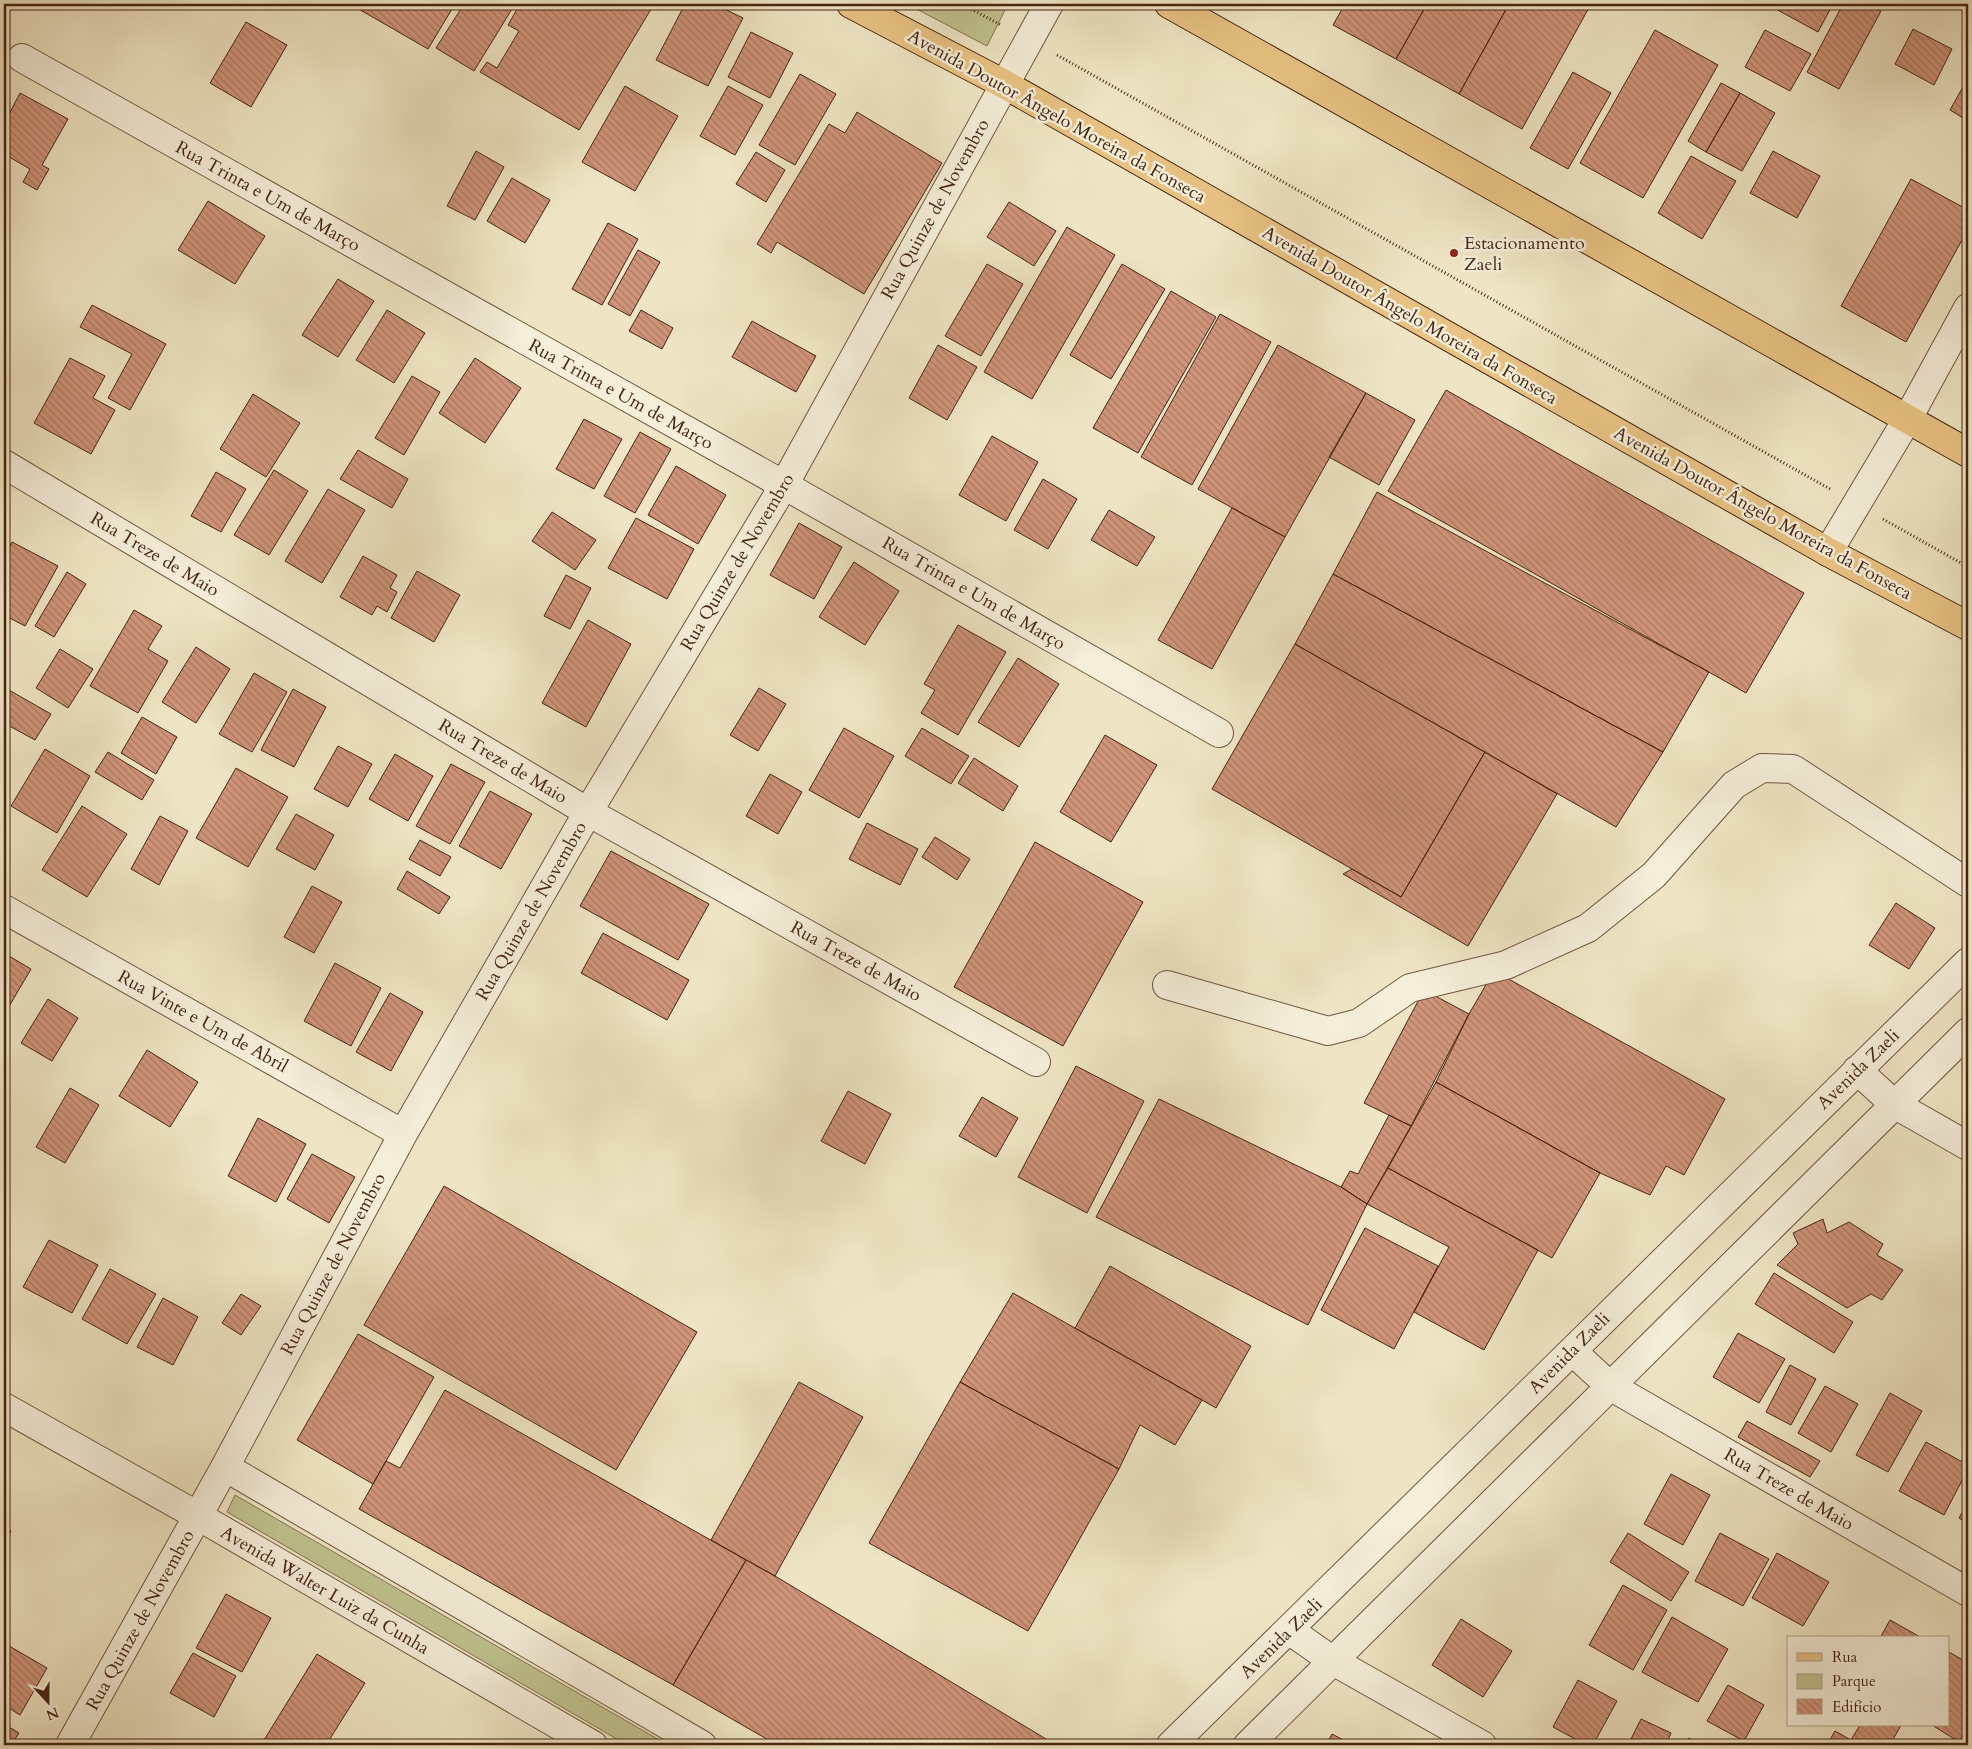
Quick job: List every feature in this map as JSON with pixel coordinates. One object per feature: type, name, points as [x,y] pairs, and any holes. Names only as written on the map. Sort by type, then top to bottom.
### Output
[{"type":"main road","name":"Avenida Doutor Ângelo Moreira da Fonseca","points":[[851,4],[1004,84],[1828,552],[1968,626]]},
{"type":"main road","points":[[1169,4],[1968,453]]},
{"type":"street","name":"Rua Quinze de Novembro","points":[[70,1745],[225,1467],[403,1134],[588,812],[784,485],[1004,84],[1050,4]]},
{"type":"street","name":"Rua Trinta e Um de Março","points":[[22,58],[784,485],[1219,733]]},
{"type":"street","points":[[1828,552],[1908,418],[1968,308]]},
{"type":"street","name":"Rua Treze de Maio","points":[[4,464],[588,812],[1036,1062]]},
{"type":"street","points":[[1167,985],[1328,1031],[1359,1023],[1410,988],[1506,965],[1588,928],[1654,875],[1734,785],[1762,768],[1794,769],[1968,883]]},
{"type":"street","name":"Rua Vinte e Um de Abril","points":[[4,909],[403,1134]]},
{"type":"street","name":"Avenida Zaeli","points":[[1171,1745],[1968,962]]},
{"type":"street","points":[[1248,1745],[1968,1032]]},
{"type":"street","points":[[1857,1070],[1894,1104],[1968,1146]]},
{"type":"street","name":"Rua Treze de Maio","points":[[1572,1351],[1610,1386],[1968,1592]]},
{"type":"street","name":"Avenida Walter Luiz da Cunha","points":[[4,1407],[198,1516],[593,1745]]},
{"type":"street","points":[[225,1467],[702,1745]]},
{"type":"street","points":[[1289,1630],[1333,1662],[1482,1745]]},
{"type":"path","points":[[962,4],[1968,567]]},
{"type":"green space","points":[[907,4],[1008,4],[987,46]]},
{"type":"green space","points":[[235,1495],[668,1745],[627,1745],[227,1512]]},
{"type":"building","points":[[93,4],[104,4],[101,9]]},
{"type":"building","points":[[350,4],[455,4],[428,49]]},
{"type":"building","points":[[464,4],[515,4],[474,71],[436,48]]},
{"type":"building","points":[[520,4],[654,4],[579,130],[480,72],[487,62],[497,68],[519,31],[508,25]]},
{"type":"building","points":[[685,4],[714,4],[743,18],[708,86],[656,60]]},
{"type":"building","points":[[1345,4],[1427,4],[1396,59],[1333,25]]},
{"type":"building","points":[[1427,4],[1509,4],[1459,94],[1396,59]]},
{"type":"building","points":[[1509,4],[1591,4],[1522,129],[1459,94]]},
{"type":"building","points":[[1776,4],[1833,4],[1818,32],[1774,8]]},
{"type":"building","points":[[1843,4],[1867,4],[1881,11],[1839,89],[1807,72]]},
{"type":"building","points":[[246,22],[287,45],[251,107],[210,83]]},
{"type":"building","points":[[1913,29],[1952,49],[1934,85],[1895,64]]},
{"type":"building","points":[[1655,30],[1718,65],[1643,198],[1580,163]]},
{"type":"building","points":[[1765,30],[1811,54],[1790,91],[1745,67]]},
{"type":"building","points":[[751,32],[793,53],[770,98],[728,77]]},
{"type":"building","points":[[1573,72],[1611,93],[1568,169],[1530,148]]},
{"type":"building","points":[[800,74],[836,94],[795,165],[759,145]]},
{"type":"building","points":[[1968,78],[1968,121],[1950,110]]},
{"type":"building","points":[[1721,83],[1740,93],[1706,152],[1688,141]]},
{"type":"building","points":[[625,86],[678,116],[635,191],[582,162]]},
{"type":"building","points":[[728,86],[763,105],[735,155],[700,136]]},
{"type":"building","points":[[20,93],[68,119],[42,165],[49,169],[37,190],[23,182],[30,169],[4,154],[4,124]]},
{"type":"building","points":[[1740,93],[1775,113],[1742,171],[1706,152]]},
{"type":"building","points":[[857,112],[942,163],[864,294],[777,242],[771,253],[757,244],[829,124],[845,133]]},
{"type":"building","points":[[476,151],[504,167],[475,220],[447,206]]},
{"type":"building","points":[[1773,151],[1820,176],[1797,218],[1750,193]]},
{"type":"building","points":[[756,152],[785,170],[766,202],[736,184]]},
{"type":"building","points":[[1691,156],[1736,181],[1702,239],[1658,213]]},
{"type":"building","points":[[512,178],[550,200],[525,243],[487,221]]},
{"type":"building","points":[[1911,179],[1968,210],[1968,229],[1906,342],[1841,306]]},
{"type":"building","points":[[208,201],[265,236],[235,284],[178,250]]},
{"type":"building","points":[[1009,202],[1056,231],[1034,266],[987,237]]},
{"type":"building","points":[[608,223],[638,239],[602,305],[572,289]]},
{"type":"building","points":[[1067,227],[1115,255],[1032,399],[984,372]]},
{"type":"building","points":[[638,250],[660,262],[630,316],[608,304]]},
{"type":"building","points":[[987,264],[1023,284],[981,356],[945,336]]},
{"type":"building","points":[[1122,264],[1165,289],[1111,379],[1070,355]]},
{"type":"building","points":[[338,279],[374,301],[338,357],[302,335]]},
{"type":"building","points":[[1171,291],[1216,317],[1138,453],[1093,428]]},
{"type":"building","points":[[92,305],[166,344],[130,410],[108,398],[132,354],[80,327]]},
{"type":"building","points":[[387,310],[425,333],[394,383],[356,360]]},
{"type":"building","points":[[641,310],[673,328],[662,349],[629,331]]},
{"type":"building","points":[[1220,314],[1271,342],[1192,485],[1141,457]]},
{"type":"building","points":[[752,321],[816,356],[796,392],[732,357]]},
{"type":"building","points":[[938,345],[977,367],[947,420],[909,398]]},
{"type":"building","points":[[1278,345],[1366,393],[1285,537],[1198,489]]},
{"type":"building","points":[[70,358],[105,376],[93,398],[115,410],[91,454],[34,423]]},
{"type":"building","points":[[475,358],[521,388],[485,443],[439,413]]},
{"type":"building","points":[[412,376],[440,392],[404,455],[375,438]]},
{"type":"building","points":[[1446,390],[1804,593],[1746,693],[1388,491]]},
{"type":"building","points":[[1366,393],[1415,420],[1379,485],[1329,457]]},
{"type":"building","points":[[253,394],[300,423],[266,477],[220,449]]},
{"type":"building","points":[[584,419],[622,439],[594,489],[556,469]]},
{"type":"building","points":[[640,432],[671,449],[635,513],[604,496]]},
{"type":"building","points":[[992,436],[1038,462],[1006,521],[959,495]]},
{"type":"building","points":[[358,450],[408,479],[392,508],[340,479]]},
{"type":"building","points":[[676,466],[726,495],[698,544],[648,515]]},
{"type":"building","points":[[274,470],[308,491],[269,555],[234,535]]},
{"type":"building","points":[[216,472],[246,489],[221,532],[191,516]]},
{"type":"building","points":[[1043,479],[1077,499],[1048,549],[1014,530]]},
{"type":"building","points":[[328,489],[365,510],[322,583],[285,561]]},
{"type":"building","points":[[1377,492],[1709,672],[1663,752],[1333,574]]},
{"type":"building","points":[[1232,508],[1285,537],[1212,669],[1158,640]]},
{"type":"building","points":[[1109,510],[1155,537],[1137,566],[1091,540]]},
{"type":"building","points":[[552,512],[596,540],[575,570],[532,541]]},
{"type":"building","points":[[636,518],[694,549],[667,599],[608,568]]},
{"type":"building","points":[[799,523],[842,547],[814,599],[770,575]]},
{"type":"building","points":[[12,542],[58,566],[25,626],[4,615],[4,558]]},
{"type":"building","points":[[363,556],[397,575],[390,588],[397,592],[387,612],[377,606],[372,615],[340,597]]},
{"type":"building","points":[[854,562],[899,591],[865,645],[819,617]]},
{"type":"building","points":[[417,571],[460,595],[434,642],[391,618]]},
{"type":"building","points":[[67,572],[86,584],[54,637],[35,626]]},
{"type":"building","points":[[1333,574],[1663,752],[1616,827],[1295,644]]},
{"type":"building","points":[[566,575],[591,588],[570,629],[544,616]]},
{"type":"building","points":[[134,610],[162,626],[148,649],[168,661],[138,713],[90,686]]},
{"type":"building","points":[[588,620],[631,644],[586,727],[542,703]]},
{"type":"building","points":[[958,625],[1006,652],[958,735],[921,713],[935,690],[924,684]]},
{"type":"building","points":[[1295,644],[1485,752],[1401,897],[1212,789]]},
{"type":"building","points":[[196,647],[230,669],[196,723],[162,702]]},
{"type":"building","points":[[60,649],[93,669],[68,708],[36,688]]},
{"type":"building","points":[[1018,658],[1059,684],[1019,747],[978,722]]},
{"type":"building","points":[[254,673],[287,692],[252,752],[219,734]]},
{"type":"building","points":[[759,688],[786,704],[758,751],[730,735]]},
{"type":"building","points":[[7,689],[51,714],[35,740],[4,723],[4,695]]},
{"type":"building","points":[[293,689],[326,707],[294,767],[261,750]]},
{"type":"building","points":[[142,717],[177,737],[156,774],[121,753]]},
{"type":"building","points":[[844,728],[894,756],[859,818],[809,790]]},
{"type":"building","points":[[922,728],[969,756],[951,784],[905,756]]},
{"type":"building","points":[[1105,735],[1157,765],[1111,842],[1060,812]]},
{"type":"building","points":[[338,746],[372,764],[348,807],[314,789]]},
{"type":"building","points":[[45,749],[90,776],[57,833],[11,806]]},
{"type":"building","points":[[108,752],[154,780],[142,800],[95,772]]},
{"type":"building","points":[[1485,752],[1557,794],[1468,946],[1343,874],[1352,869],[1401,897]]},
{"type":"building","points":[[395,754],[433,776],[408,821],[369,799]]},
{"type":"building","points":[[974,758],[1018,786],[1003,811],[958,783]]},
{"type":"building","points":[[451,764],[485,782],[450,844],[416,826]]},
{"type":"building","points":[[236,768],[288,797],[248,867],[196,838]]},
{"type":"building","points":[[770,774],[802,792],[778,834],[746,816]]},
{"type":"building","points":[[490,791],[532,814],[501,869],[459,846]]},
{"type":"building","points":[[82,806],[127,834],[87,897],[42,870]]},
{"type":"building","points":[[296,814],[334,835],[315,870],[276,849]]},
{"type":"building","points":[[160,816],[188,831],[159,885],[131,869]]},
{"type":"building","points":[[867,823],[918,849],[900,885],[849,859]]},
{"type":"building","points":[[935,837],[970,859],[957,880],[922,857]]},
{"type":"building","points":[[420,840],[451,857],[440,876],[409,859]]},
{"type":"building","points":[[1035,842],[1143,902],[1063,1046],[954,987]]},
{"type":"building","points":[[611,851],[709,904],[678,960],[580,906]]},
{"type":"building","points":[[407,871],[450,897],[439,914],[397,889]]},
{"type":"building","points":[[312,886],[342,902],[314,953],[284,937]]},
{"type":"building","points":[[1896,903],[1935,928],[1909,969],[1869,945]]},
{"type":"building","points":[[603,933],[689,980],[667,1020],[581,973]]},
{"type":"building","points":[[4,953],[31,969],[4,1015]]},
{"type":"building","points":[[335,963],[381,988],[351,1046],[304,1021]]},
{"type":"building","points":[[1494,971],[1725,1099],[1684,1175],[1666,1166],[1650,1195],[1600,1173],[1436,1082],[1469,1014]]},
{"type":"building","points":[[1424,990],[1469,1014],[1411,1126],[1364,1103]]},
{"type":"building","points":[[390,993],[423,1012],[391,1071],[356,1052]]},
{"type":"building","points":[[48,999],[78,1018],[52,1061],[21,1043]]},
{"type":"building","points":[[147,1050],[198,1082],[170,1127],[119,1096]]},
{"type":"building","points":[[1076,1066],[1144,1101],[1087,1213],[1018,1177]]},
{"type":"building","points":[[1436,1082],[1600,1173],[1552,1258],[1388,1168]]},
{"type":"building","points":[[70,1088],[99,1105],[65,1163],[36,1147]]},
{"type":"building","points":[[848,1091],[891,1114],[865,1164],[821,1141]]},
{"type":"building","points":[[982,1097],[1018,1118],[996,1157],[959,1136]]},
{"type":"building","points":[[1159,1099],[1341,1187],[1367,1204],[1308,1325],[1096,1217]]},
{"type":"building","points":[[1389,1115],[1411,1126],[1367,1204],[1341,1187],[1350,1171],[1358,1174]]},
{"type":"building","points":[[258,1118],[306,1144],[276,1202],[228,1176]]},
{"type":"building","points":[[312,1154],[355,1177],[329,1223],[287,1199]]},
{"type":"building","points":[[1388,1168],[1538,1250],[1484,1350],[1414,1312],[1449,1247],[1367,1204]]},
{"type":"building","points":[[444,1186],[697,1332],[616,1470],[364,1325]]},
{"type":"building","points":[[1823,1219],[1827,1233],[1849,1222],[1883,1244],[1877,1255],[1903,1270],[1882,1300],[1871,1294],[1847,1308],[1777,1265],[1798,1244],[1793,1233]]},
{"type":"building","points":[[1365,1228],[1438,1266],[1394,1349],[1321,1310]]},
{"type":"building","points":[[49,1240],[98,1265],[72,1313],[23,1287]]},
{"type":"building","points":[[1110,1266],[1251,1346],[1216,1408],[1075,1328]]},
{"type":"building","points":[[110,1269],[156,1294],[127,1344],[82,1319]]},
{"type":"building","points":[[1774,1273],[1853,1322],[1834,1353],[1755,1304]]},
{"type":"building","points":[[1013,1293],[1202,1400],[1175,1445],[1140,1425],[1119,1469],[960,1382]]},
{"type":"building","points":[[241,1294],[261,1306],[241,1335],[222,1323]]},
{"type":"building","points":[[163,1298],[198,1317],[173,1365],[137,1347]]},
{"type":"building","points":[[1738,1333],[1785,1359],[1759,1403],[1713,1377]]},
{"type":"building","points":[[358,1334],[434,1377],[373,1484],[297,1440]]},
{"type":"building","points":[[1790,1365],[1816,1379],[1791,1425],[1766,1412]]},
{"type":"building","points":[[799,1382],[863,1417],[775,1576],[711,1540]]},
{"type":"building","points":[[960,1382],[1119,1469],[1028,1631],[869,1543]]},
{"type":"building","points":[[1825,1386],[1858,1404],[1831,1452],[1798,1433]]},
{"type":"building","points":[[445,1390],[746,1560],[673,1685],[359,1509],[386,1461],[400,1468]]},
{"type":"building","points":[[1890,1393],[1922,1411],[1888,1472],[1856,1455]]},
{"type":"building","points":[[1747,1421],[1820,1461],[1810,1477],[1738,1437]]},
{"type":"building","points":[[1926,1442],[1968,1465],[1968,1469],[1944,1515],[1899,1491]]},
{"type":"building","points":[[1671,1474],[1710,1495],[1683,1545],[1644,1524]]},
{"type":"building","points":[[1968,1502],[1968,1524],[1959,1518]]},
{"type":"building","points":[[4,1527],[11,1531],[4,1544]]},
{"type":"building","points":[[1628,1533],[1689,1572],[1671,1601],[1610,1562]]},
{"type":"building","points":[[1720,1533],[1769,1559],[1743,1606],[1695,1581]]},
{"type":"building","points":[[1777,1553],[1829,1582],[1803,1626],[1752,1598]]},
{"type":"building","points":[[746,1560],[1056,1745],[777,1745],[673,1685]]},
{"type":"building","points":[[1623,1585],[1667,1610],[1633,1670],[1589,1645]]},
{"type":"building","points":[[226,1594],[271,1618],[242,1672],[196,1648]]},
{"type":"building","points":[[1672,1617],[1728,1649],[1698,1702],[1642,1672]]},
{"type":"building","points":[[1461,1619],[1512,1651],[1483,1697],[1432,1665]]},
{"type":"building","points":[[1890,1620],[1918,1636],[1881,1636]]},
{"type":"building","points":[[4,1643],[47,1668],[20,1715],[4,1705]]},
{"type":"building","points":[[193,1653],[236,1676],[214,1717],[170,1693]]},
{"type":"building","points":[[1950,1653],[1968,1663],[1968,1728],[1959,1742],[1934,1726],[1950,1726]]},
{"type":"building","points":[[317,1654],[365,1683],[326,1745],[261,1745]]},
{"type":"building","points":[[1578,1680],[1617,1701],[1593,1745],[1586,1745],[1553,1727]]},
{"type":"building","points":[[1728,1685],[1764,1705],[1744,1741],[1707,1721]]},
{"type":"building","points":[[1641,1719],[1671,1733],[1666,1745],[1628,1745]]},
{"type":"building","points":[[4,1724],[19,1733],[11,1745],[4,1745]]},
{"type":"building","points":[[1859,1726],[1900,1726],[1890,1745],[1827,1745],[1835,1731],[1851,1740]]},
{"type":"building","points":[[1332,1734],[1353,1745],[1326,1745]]},
{"type":"building","points":[[1689,1738],[1701,1745],[1685,1745]]},
{"type":"building","points":[[484,1739],[493,1745],[480,1745]]},
{"type":"place","name":"Estacionamento Zaeli","points":[[1454,253]]}]
